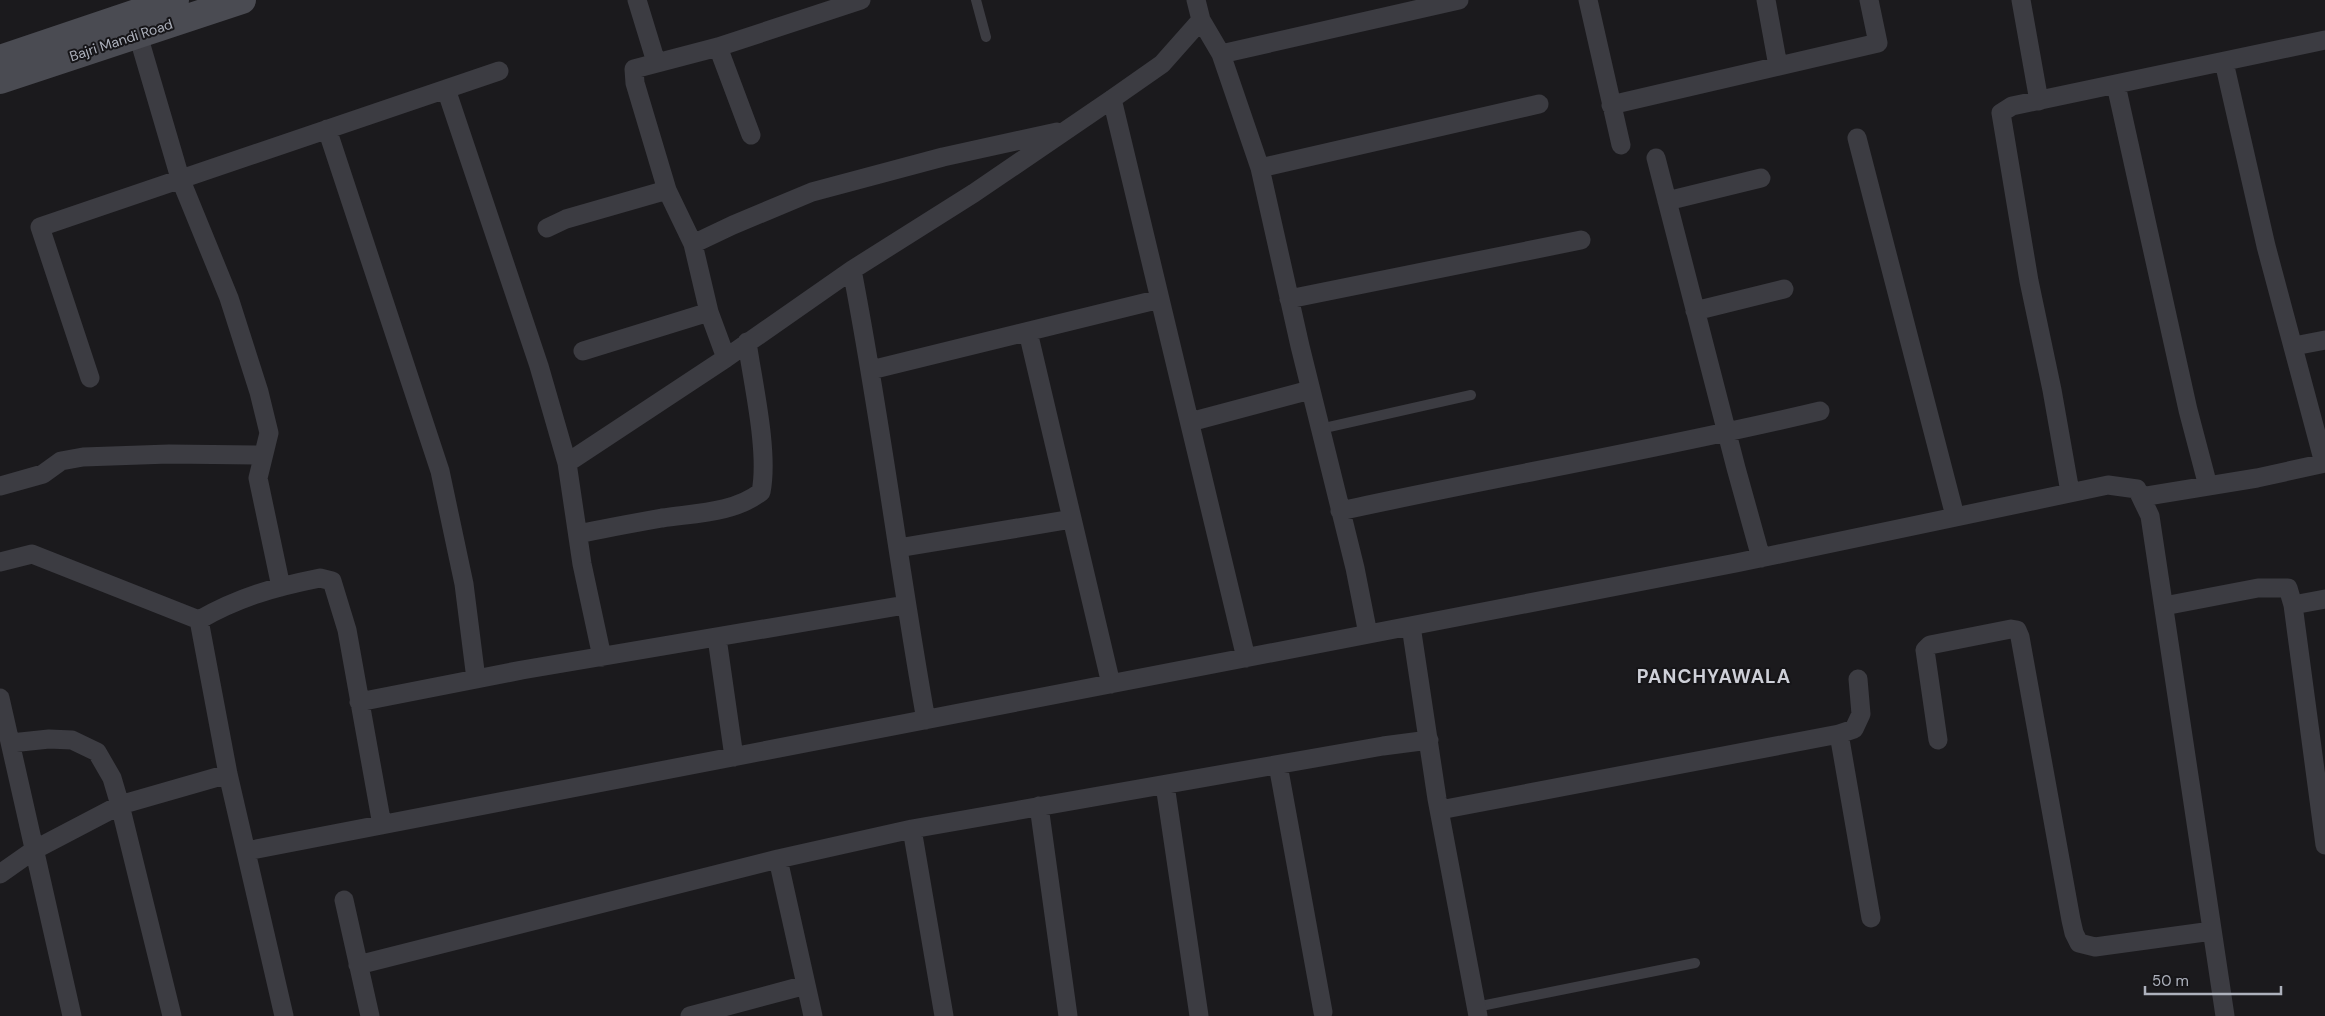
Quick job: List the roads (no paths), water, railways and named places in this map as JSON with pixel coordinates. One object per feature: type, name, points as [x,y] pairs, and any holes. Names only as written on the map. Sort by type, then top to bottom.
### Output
[{"type":"street","name":"Bajri Mandi Road","points":[[0,80],[242,0]]},
{"type":"street","points":[[637,0],[656,62]]},
{"type":"street","points":[[726,358],[709,312],[694,244],[667,190],[635,83],[634,68],[718,47],[861,0]]},
{"type":"street","points":[[1196,0],[1201,20],[1221,54],[1260,168],[1368,634]]},
{"type":"street","points":[[1221,54],[1459,0]]},
{"type":"street","points":[[1588,0],[1620,145]]},
{"type":"street","points":[[1766,0],[1778,66]]},
{"type":"street","points":[[1611,105],[1878,43],[1869,0]]},
{"type":"street","points":[[2028,1],[2039,101]]},
{"type":"street","points":[[162,2],[138,35],[180,178],[229,298],[259,392],[269,433],[258,478],[281,587]]},
{"type":"street","points":[[0,59],[162,2]]},
{"type":"street","points":[[567,463],[726,358],[852,270],[974,193],[1112,99],[1162,64],[1201,20]]},
{"type":"street","points":[[2070,492],[2052,390],[2029,281],[2001,113],[2012,106],[2325,40]]},
{"type":"street","points":[[718,47],[752,135]]},
{"type":"street","points":[[2141,497],[2257,478],[2324,463],[2266,246],[2224,62]]},
{"type":"street","points":[[90,378],[40,227],[499,71]]},
{"type":"street","points":[[2116,84],[2188,410],[2208,486]]},
{"type":"street","points":[[446,89],[539,366],[567,463],[578,534],[602,657]]},
{"type":"street","points":[[1112,99],[1246,658]]},
{"type":"street","points":[[1260,168],[1539,104]]},
{"type":"street","points":[[327,129],[440,471],[464,584],[476,679]]},
{"type":"street","points":[[694,244],[733,225],[812,192],[943,157],[1068,129]]},
{"type":"street","points":[[1858,138],[1955,516]]},
{"type":"street","points":[[1656,158],[1761,558]]},
{"type":"street","points":[[1667,201],[1761,178]]},
{"type":"street","points":[[547,228],[566,219],[667,190]]},
{"type":"street","points":[[1289,299],[1581,240]]},
{"type":"street","points":[[852,270],[871,370],[905,605],[926,720]]},
{"type":"street","points":[[1695,311],[1784,289]]},
{"type":"street","points":[[871,370],[1160,299]]},
{"type":"street","points":[[583,351],[709,312]]},
{"type":"street","points":[[1028,332],[1111,684]]},
{"type":"street","points":[[2294,346],[2325,340]]},
{"type":"street","points":[[578,534],[619,525],[724,509],[748,502],[761,492],[764,477],[761,442],[747,342]]},
{"type":"street","points":[[1190,422],[1310,390]]},
{"type":"street","points":[[1340,511],[1440,489],[1727,433],[1820,411]]},
{"type":"street","points":[[0,486],[43,474],[61,461],[83,457],[170,454],[264,455]]},
{"type":"street","points":[[246,851],[1761,558],[2108,485],[2137,489],[2150,516],[2225,1016]]},
{"type":"street","points":[[898,548],[1072,519]]},
{"type":"street","points":[[0,562],[32,554],[199,620]]},
{"type":"street","points":[[199,620],[228,604],[281,587],[320,578],[332,581],[347,630],[382,825]]},
{"type":"street","points":[[2164,606],[2258,588],[2288,588],[2293,605],[2325,845]]},
{"type":"street","points":[[2293,605],[2325,599]]},
{"type":"street","points":[[359,702],[476,679],[905,605]]},
{"type":"street","points":[[199,620],[228,774],[284,1016]]},
{"type":"street","points":[[1411,626],[1440,810],[1477,1011]]},
{"type":"street","points":[[1938,740],[1925,650],[1930,645],[2011,629],[2017,630],[2020,637],[2071,920],[2079,943],[2095,947],[2212,931]]},
{"type":"street","points":[[718,638],[734,757]]},
{"type":"street","points":[[1440,810],[1839,734],[1854,729],[1862,714],[1858,679]]},
{"type":"street","points":[[0,698],[72,1016]]},
{"type":"street","points":[[1839,734],[1871,918]]},
{"type":"street","points":[[11,743],[49,739],[72,740],[97,752],[112,778],[120,805],[172,1016]]},
{"type":"street","points":[[358,965],[778,859],[912,829],[1383,746],[1429,740]]},
{"type":"street","points":[[1278,765],[1323,1012]]},
{"type":"street","points":[[0,874],[34,850],[120,805],[228,774]]},
{"type":"street","points":[[1165,785],[1199,1016]]},
{"type":"street","points":[[1039,806],[1068,1016]]},
{"type":"street","points":[[912,829],[944,1016]]},
{"type":"street","points":[[778,859],[813,1016]]},
{"type":"street","points":[[344,900],[370,1016]]},
{"type":"street","points":[[690,1016],[806,985]]},
{"type":"lane","points":[[976,0],[986,37]]},
{"type":"lane","points":[[1320,429],[1471,395]]},
{"type":"lane","points":[[1477,1011],[1695,963]]},
{"type":"district","name":"PANCHYAWALA","points":[[1714,676]]}]
